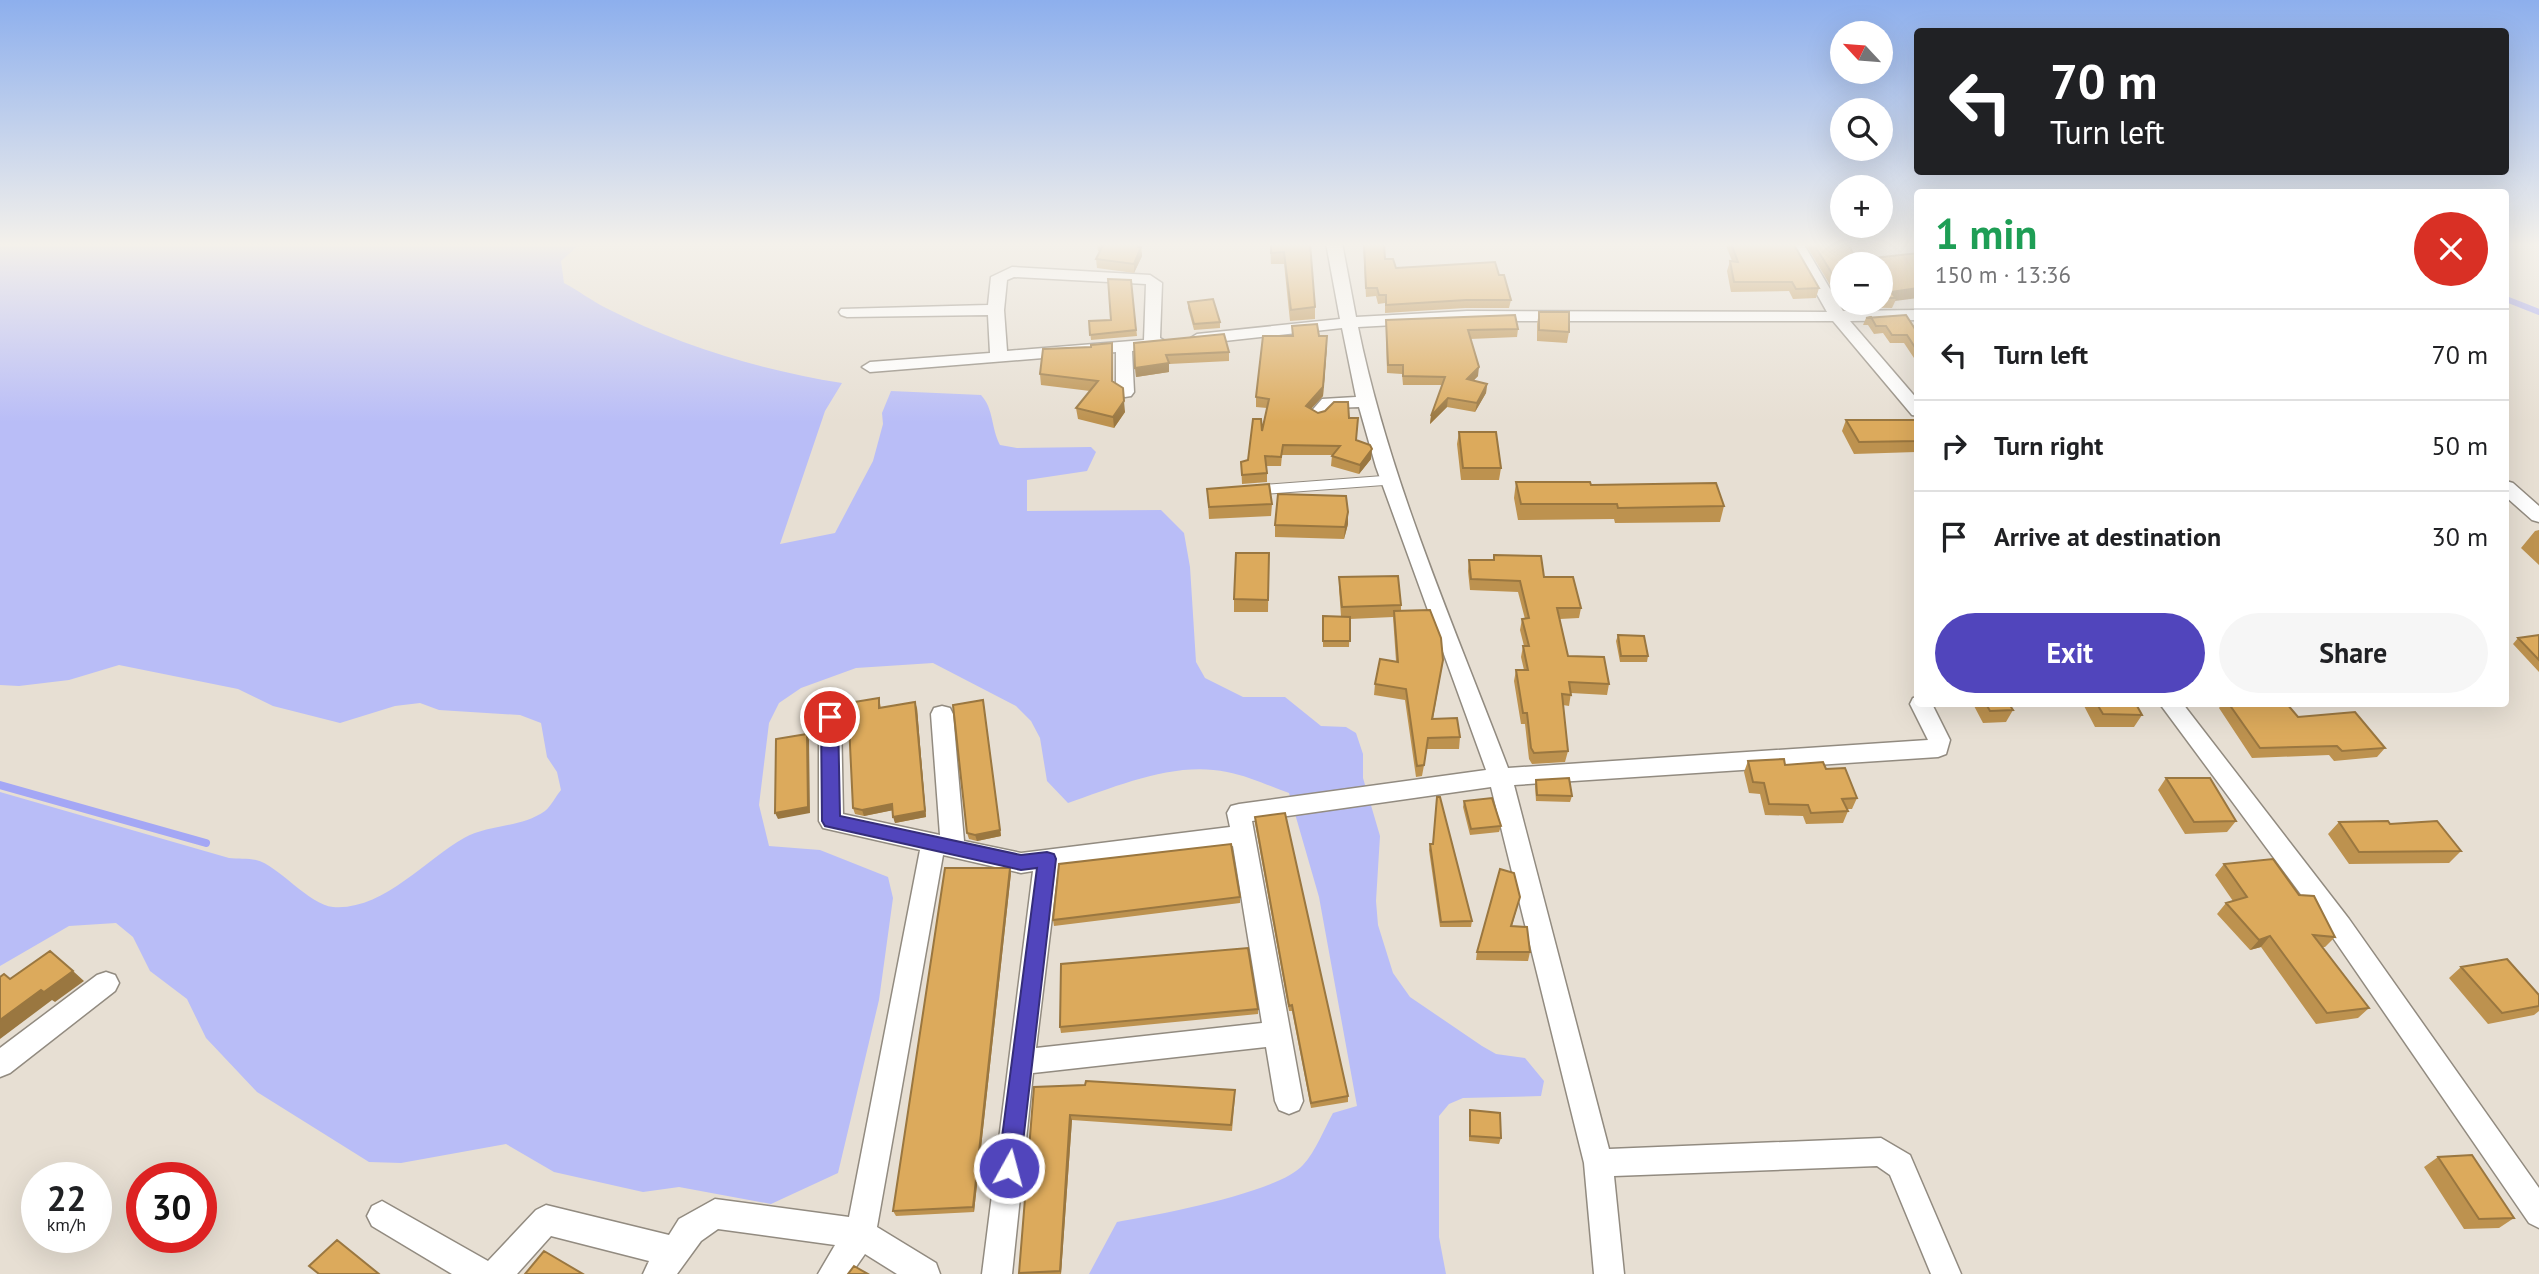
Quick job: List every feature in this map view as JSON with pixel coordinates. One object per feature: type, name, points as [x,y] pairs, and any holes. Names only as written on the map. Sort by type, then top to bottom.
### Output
[{"type":"street","points":[[997,302],[999,357]]},
{"type":"street","points":[[1152,344],[1153,302]]},
{"type":"street","points":[[1344,302],[1366,402],[1390,481],[1500,777],[1598,1163],[1609,1274]]},
{"type":"street","points":[[1830,302],[1838,317],[1914,406]]},
{"type":"street","points":[[847,312],[996,310]]},
{"type":"street","points":[[870,367],[1152,344],[1348,323],[1465,316],[1914,315]]},
{"type":"street","points":[[1124,346],[1125,392]]},
{"type":"street","points":[[1317,415],[1328,403],[1366,402]]},
{"type":"street","points":[[2509,490],[2539,516]]},
{"type":"street","points":[[1289,1101],[1238,813],[1500,777],[1938,748],[1939,740],[1922,707]]},
{"type":"street","points":[[2173,707],[2340,927],[2539,1213]]},
{"type":"street","points":[[832,1274],[861,1234],[943,846],[942,714]]},
{"type":"street","points":[[830,717],[831,821],[1021,863],[1243,835]]},
{"type":"street","points":[[997,1274],[1047,859]]},
{"type":"street","points":[[0,1065],[106,984]]},
{"type":"street","points":[[1021,1062],[1277,1034]]},
{"type":"street","points":[[1598,1163],[1881,1152],[1900,1165],[1946,1274]]},
{"type":"street","points":[[496,1274],[546,1220],[667,1263],[690,1230],[715,1214],[861,1234],[925,1274]]},
{"type":"street","points":[[382,1216],[481,1274]]},
{"type":"lane","points":[[1245,491],[1390,481]]},
{"type":"shaded area","points":[[0,302],[597,302],[634,322],[721,355],[842,383],[825,411],[780,544],[835,533],[873,461],[883,424],[882,413],[891,391],[981,395],[988,406],[1000,445],[1017,448],[1091,447],[1096,452],[1087,471],[1027,480],[1027,511],[1161,510],[1184,533],[1190,567],[1196,662],[1205,678],[1243,697],[1285,697],[1321,726],[1346,727],[1356,733],[1363,754],[1363,778],[1380,836],[1376,901],[1378,925],[1393,973],[1410,997],[1482,1046],[1496,1054],[1525,1058],[1544,1081],[1541,1096],[1463,1098],[1449,1104],[1439,1116],[1439,1237],[1446,1274],[1089,1274],[1117,1222],[1216,1201],[1269,1185],[1303,1165],[1316,1147],[1333,1113],[1357,1106],[1319,897],[1289,793],[1235,774],[1207,769],[1167,772],[1146,777],[1068,803],[1047,781],[1040,738],[1031,721],[1016,706],[933,663],[856,668],[801,688],[779,703],[769,723],[759,805],[769,846],[820,850],[888,877],[893,898],[879,1000],[838,1173],[771,1204],[679,1187],[643,1192],[554,1172],[506,1144],[401,1163],[369,1162],[257,1092],[206,1038],[187,999],[150,971],[133,937],[116,923],[69,926],[0,966],[0,792],[229,858],[256,860],[265,863],[324,905],[351,906],[386,893],[464,838],[484,830],[526,820],[545,811],[561,790],[557,772],[547,757],[541,723],[520,715],[439,710],[420,703],[395,706],[340,723],[273,706],[238,689],[119,665],[69,680],[19,686],[0,685]]},
{"type":"building","points":[[1110,302],[1133,302],[1136,330],[1090,335],[1089,321],[1111,320]]},
{"type":"building","points":[[1188,302],[1214,302],[1220,322],[1194,324]]},
{"type":"building","points":[[1290,302],[1315,302],[1315,307],[1291,310]]},
{"type":"building","points":[[1386,302],[1427,302],[1386,305]]},
{"type":"building","points":[[1539,312],[1569,312],[1569,332],[1539,330]]},
{"type":"building","points":[[1515,315],[1518,329],[1468,330],[1479,367],[1467,379],[1487,384],[1477,403],[1448,398],[1431,416],[1445,377],[1403,376],[1403,365],[1388,365],[1386,320]]},
{"type":"building","points":[[1906,315],[1914,327],[1914,346],[1907,335],[1892,335],[1886,326],[1876,326],[1871,318]]},
{"type":"building","points":[[1317,324],[1319,336],[1327,336],[1323,387],[1306,406],[1318,413],[1325,411],[1334,402],[1348,402],[1349,418],[1358,418],[1356,440],[1370,445],[1372,449],[1360,465],[1332,456],[1340,446],[1283,445],[1281,457],[1265,456],[1267,473],[1242,475],[1241,462],[1248,460],[1253,419],[1261,419],[1262,431],[1269,399],[1256,397],[1263,336],[1293,336],[1292,326]]},
{"type":"building","points":[[1224,334],[1229,352],[1166,355],[1169,363],[1135,368],[1134,343]]},
{"type":"building","points":[[1112,343],[1112,381],[1123,388],[1124,401],[1113,417],[1076,408],[1098,381],[1040,374],[1043,349],[1091,347]]},
{"type":"building","points":[[1846,420],[1914,420],[1914,441],[1859,442]]},
{"type":"building","points":[[1459,432],[1496,432],[1501,468],[1463,468]]},
{"type":"building","points":[[1516,482],[1590,482],[1591,485],[1716,483],[1724,506],[1618,508],[1617,504],[1521,504]]},
{"type":"building","points":[[1269,484],[1272,504],[1209,507],[1207,489]]},
{"type":"building","points":[[1278,494],[1346,496],[1348,512],[1345,527],[1275,525]]},
{"type":"building","points":[[1236,553],[1269,553],[1268,600],[1234,599]]},
{"type":"building","points":[[1494,555],[1541,556],[1544,577],[1573,577],[1581,608],[1557,608],[1568,656],[1604,657],[1609,684],[1569,682],[1571,695],[1562,694],[1568,751],[1534,753],[1531,748],[1527,713],[1523,713],[1516,670],[1528,670],[1523,646],[1529,646],[1522,619],[1529,618],[1520,581],[1471,579],[1469,560],[1494,560]]},
{"type":"building","points":[[1398,576],[1401,605],[1342,607],[1339,577]]},
{"type":"building","points":[[1430,610],[1441,638],[1443,660],[1432,719],[1457,718],[1460,737],[1428,738],[1424,765],[1417,766],[1406,689],[1375,684],[1380,659],[1398,662],[1394,611]]},
{"type":"building","points":[[1323,616],[1350,617],[1350,641],[1323,641]]},
{"type":"building","points":[[1618,635],[1644,636],[1648,656],[1621,656]]},
{"type":"building","points":[[2539,635],[2539,660],[2518,638]]},
{"type":"building","points":[[879,698],[879,708],[915,702],[925,811],[893,817],[892,804],[862,810],[853,808],[848,703]]},
{"type":"building","points":[[983,700],[1000,830],[975,835],[967,833],[953,705]]},
{"type":"building","points":[[1988,707],[2011,707],[2013,710],[1990,711]]},
{"type":"building","points":[[2099,707],[2138,707],[2142,715],[2103,714]]},
{"type":"building","points":[[2231,707],[2290,707],[2298,717],[2355,712],[2385,748],[2342,751],[2337,746],[2260,748]]},
{"type":"building","points":[[807,734],[808,807],[775,813],[776,739]]},
{"type":"building","points":[[1784,759],[1785,765],[1823,762],[1826,769],[1845,768],[1857,798],[1842,799],[1848,811],[1811,813],[1808,805],[1769,804],[1764,783],[1753,782],[1748,761]]},
{"type":"building","points":[[1569,778],[1572,796],[1537,795],[1536,780]]},
{"type":"building","points":[[2166,778],[2210,778],[2236,821],[2194,822]]},
{"type":"building","points":[[1437,797],[1440,797],[1472,921],[1441,922],[1430,844],[1433,844]]},
{"type":"building","points":[[1492,798],[1501,826],[1471,829],[1464,801]]},
{"type":"building","points":[[1285,813],[1348,1096],[1311,1103],[1292,1005],[1289,1006],[1255,817]]},
{"type":"building","points":[[2388,821],[2390,824],[2437,821],[2461,851],[2359,852],[2339,822]]},
{"type":"building","points":[[1231,844],[1240,897],[1053,920],[1059,864]]},
{"type":"building","points":[[2273,859],[2299,895],[2314,896],[2335,937],[2313,935],[2369,1008],[2327,1013],[2270,936],[2259,940],[2226,903],[2247,897],[2224,864]]},
{"type":"building","points":[[945,868],[1010,868],[973,1207],[893,1211]]},
{"type":"building","points":[[1500,869],[1514,873],[1520,897],[1511,926],[1527,927],[1530,952],[1477,952]]},
{"type":"building","points":[[1248,948],[1258,1009],[1060,1027],[1061,964]]},
{"type":"building","points":[[50,951],[73,971],[0,1020],[0,977],[4,974],[10,979]]},
{"type":"building","points":[[2507,959],[2539,995],[2539,1006],[2502,1013],[2461,967]]},
{"type":"building","points":[[1086,1081],[1235,1090],[1231,1125],[1070,1115],[1060,1271],[1019,1273],[1034,1087],[1085,1085]]},
{"type":"building","points":[[1470,1110],[1500,1113],[1501,1138],[1470,1136]]},
{"type":"building","points":[[2472,1155],[2514,1218],[2479,1219],[2438,1157]]},
{"type":"building","points":[[337,1240],[379,1274],[319,1274],[309,1266]]},
{"type":"building","points":[[544,1251],[583,1274],[525,1274]]},
{"type":"building","points":[[854,1266],[868,1274],[848,1274]]},
{"type":"waterway","points":[[2515,302],[2539,312]]},
{"type":"waterway","points":[[0,785],[206,843]]},
{"type":"route","points":[[830,717],[831,821],[1021,863],[1047,859],[1009,1168]]}]
